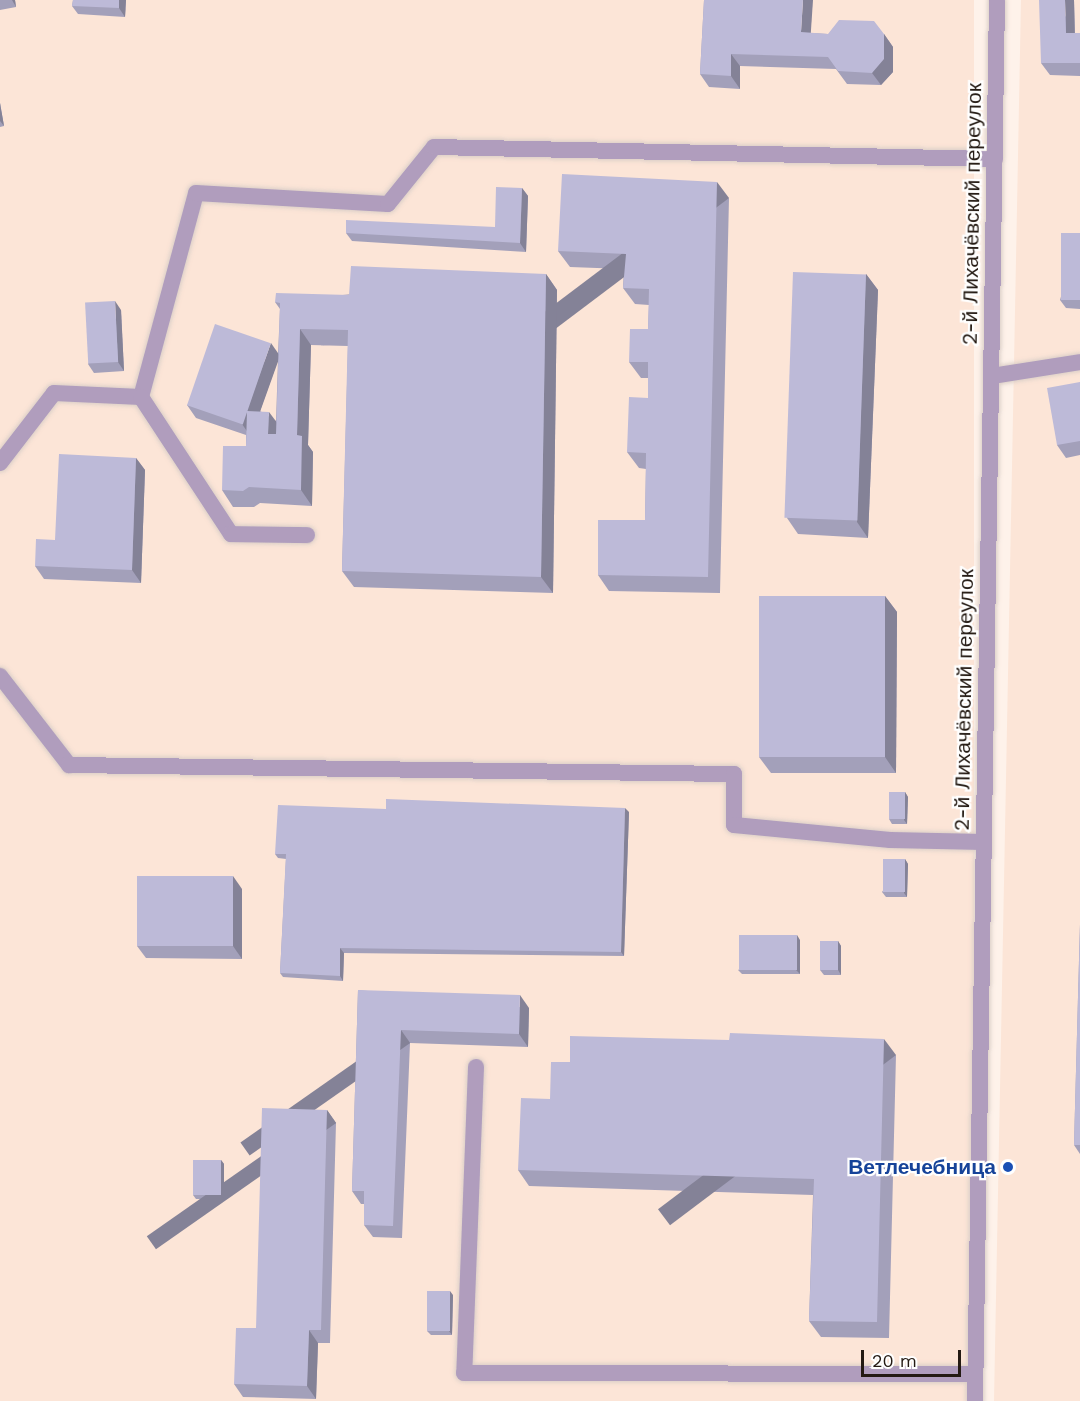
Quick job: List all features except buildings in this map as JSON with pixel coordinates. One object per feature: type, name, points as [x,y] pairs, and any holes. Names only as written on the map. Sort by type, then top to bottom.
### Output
[{"type":"street","name":"2-й Лихачёвский переулок","points":[[975,1401],[997,0]]},
{"type":"street","points":[[307,535],[231,534],[141,397],[196,193],[388,204],[434,147],[995,159]]},
{"type":"street","points":[[992,376],[1080,362]]},
{"type":"street","points":[[0,463],[54,393],[141,397]]},
{"type":"street","points":[[0,676],[69,765],[734,774],[734,825],[890,840],[984,842]]},
{"type":"street","points":[[476,1067],[464,1373],[975,1374]]},
{"type":"shaded area","points":[[0,0],[974,0],[974,1401],[0,1401]]},
{"type":"shaded area","points":[[1021,0],[1080,0],[1080,1401],[994,1401]]},
{"type":"place","name":"Ветлечебница","points":[[1008,1167]]}]
